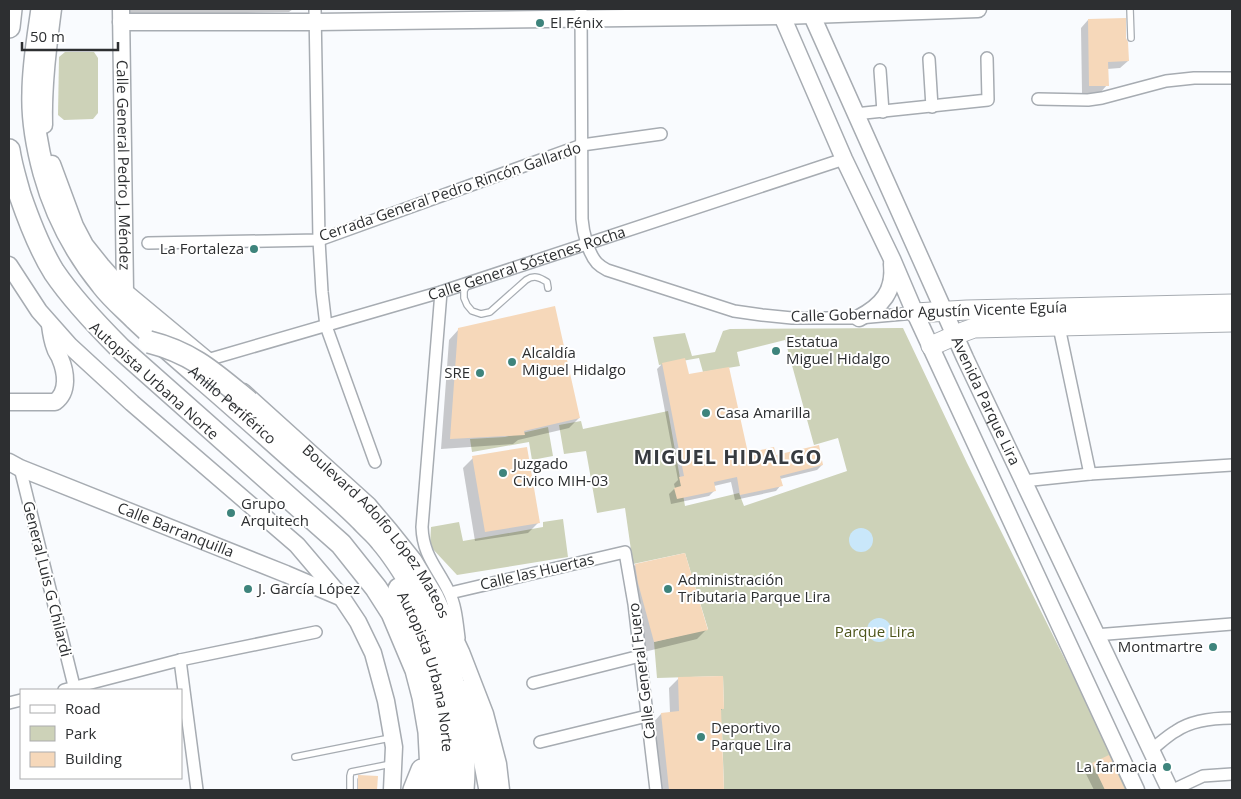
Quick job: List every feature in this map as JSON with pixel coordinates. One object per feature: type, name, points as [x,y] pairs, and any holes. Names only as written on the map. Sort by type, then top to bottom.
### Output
[{"type":"highway","points":[[9,27],[11,9]]},
{"type":"highway","name":"Autopista Urbana Norte","points":[[35,9],[27,60],[26,103],[30,138],[38,174],[60,233],[82,271],[122,319],[330,502],[378,554],[407,603],[432,660],[446,727],[447,790]]},
{"type":"highway","name":"Anillo Periférico","points":[[42,9],[33,94],[35,122],[39,152],[45,175],[66,230],[83,260],[103,287],[166,348],[343,502],[380,540],[405,574],[429,614],[444,653],[457,697],[464,750],[463,790]]},
{"type":"highway","name":"Anillo Periférico","points":[[9,150],[16,182],[38,240],[54,271],[92,320],[120,348],[341,544],[376,588],[392,613],[416,670],[429,732],[430,790]]},
{"type":"highway","name":"Autopista Urbana Norte","points":[[9,191],[18,220],[41,264],[76,309],[124,357],[186,412],[330,534],[354,563],[377,597],[395,631],[412,684],[419,712],[422,739],[421,780]]},
{"type":"highway","points":[[149,342],[167,346],[192,358],[214,373],[367,510],[394,544],[408,563],[460,659],[480,738],[489,789]]},
{"type":"highway","points":[[457,697],[489,789]]},
{"type":"highway","points":[[414,790],[421,780]]},
{"type":"main road","name":"Boulevard Adolfo López Mateos","points":[[53,9],[48,46],[44,126],[53,170],[75,226],[86,245],[125,292],[207,360],[373,511],[414,561],[435,596],[460,659]]},
{"type":"main road","points":[[121,15],[810,12],[978,9]]},
{"type":"main road","name":"Avenida Parque Lira","points":[[780,12],[844,159],[892,259],[915,313],[1136,790]]},
{"type":"main road","name":"Avenida Parque Lira","points":[[810,12],[943,311],[1171,790]]},
{"type":"main road","name":"Calle General Pedro J. Méndez","points":[[121,15],[125,292]]},
{"type":"main road","points":[[859,318],[875,309],[887,294],[893,276],[892,259]]},
{"type":"main road","points":[[9,265],[50,325],[70,346],[297,545],[342,598],[358,622],[372,653],[386,701],[394,747],[392,790]]},
{"type":"main road","name":"Calle Gobernador Agustín Vicente Eguía","points":[[915,313],[1232,304]]},
{"type":"main road","name":"Calle Gobernador Agustín Vicente Eguía","points":[[931,346],[974,328],[1232,322]]},
{"type":"main road","points":[[9,402],[55,402],[64,393],[64,370],[52,337],[50,325]]},
{"type":"main road","name":"Calle Barranquilla","points":[[14,465],[342,598]]},
{"type":"street","name":"Calle Gobernador Agustín Vicente Eguía","points":[[581,13],[582,219],[583,230],[592,257],[599,266],[734,310],[762,315],[792,318],[859,318],[915,313]]},
{"type":"street","points":[[316,15],[320,240],[322,292],[326,326],[375,462]]},
{"type":"street","points":[[855,114],[988,100],[987,58]]},
{"type":"street","points":[[929,59],[932,107]]},
{"type":"street","points":[[880,70],[883,112]]},
{"type":"street","points":[[1038,99],[1088,100],[1166,81],[1194,78],[1232,78]]},
{"type":"street","name":"Cerrada General Pedro Rincón Gallardo","points":[[148,243],[320,240],[582,145],[661,134]]},
{"type":"street","name":"Calle General Sóstenes Rocha","points":[[207,360],[441,292],[844,159]]},
{"type":"street","points":[[441,292],[422,533],[426,552],[450,593],[454,606],[460,659]]},
{"type":"street","points":[[1059,327],[1090,474]]},
{"type":"street","name":"General Luis G Chilardi","points":[[14,465],[71,689]]},
{"type":"street","points":[[1023,481],[1090,474],[1232,465]]},
{"type":"street","name":"Calle las Huertas","points":[[450,593],[625,552]]},
{"type":"street","name":"Calle General Fuero","points":[[625,552],[634,604],[656,790]]},
{"type":"street","points":[[1096,635],[1232,624]]},
{"type":"street","points":[[71,689],[180,660],[316,632]]},
{"type":"street","points":[[533,683],[640,656]]},
{"type":"street","points":[[180,660],[197,790]]},
{"type":"street","points":[[540,742],[647,716]]},
{"type":"street","points":[[1151,750],[1176,730],[1195,722],[1217,718],[1232,718]]},
{"type":"street","points":[[1171,790],[1203,776],[1232,774]]},
{"type":"lane","points":[[1130,9],[1131,38]]},
{"type":"lane","points":[[468,283],[464,291],[464,298],[472,311],[481,314],[490,312],[532,276],[540,277],[547,282],[548,288]]},
{"type":"lane","points":[[295,756],[392,738]]},
{"type":"lane","points":[[350,790],[351,772],[393,763]]},
{"type":"green space","points":[[65,52],[94,52],[98,58],[98,113],[93,119],[64,120],[58,115],[59,57]]},
{"type":"green space","name":"Parque Lira","points":[[903,328],[967,463],[1130,790],[724,790],[722,728],[696,710],[724,709],[723,676],[657,678],[654,642],[708,629],[685,553],[633,564],[625,508],[597,513],[586,451],[564,454],[559,425],[581,421],[583,429],[668,411],[685,506],[739,493],[744,506],[847,471],[838,438],[814,445],[785,340],[737,352],[740,366],[703,372],[699,358],[659,365],[653,337],[685,333],[692,356],[715,352],[723,331],[730,329]]},
{"type":"green space","points":[[548,427],[553,456],[532,460],[529,442],[472,452],[470,439],[505,437]]},
{"type":"green space","points":[[563,519],[568,557],[457,575],[430,546],[431,527],[459,522],[463,541],[543,527],[543,522]]},
{"type":"water","points":[[861,528],[866,529],[872,535],[872,545],[866,551],[861,552],[856,551],[850,545],[849,540],[850,535],[856,529]]},
{"type":"water","points":[[879,618],[884,619],[890,625],[890,635],[884,641],[879,642],[874,641],[868,635],[867,630],[868,625],[874,619]]},
{"type":"building","points":[[1126,18],[1129,61],[1108,62],[1109,86],[1089,86],[1088,19]]},
{"type":"building","name":"Alcaldía Miguel Hidalgo","points":[[555,306],[580,418],[524,431],[525,435],[450,439],[458,328]]},
{"type":"building","name":"Casa Amarilla","points":[[685,358],[689,374],[729,367],[748,453],[774,447],[776,455],[819,445],[823,465],[780,476],[783,486],[740,495],[737,477],[714,482],[716,491],[677,499],[674,488],[681,486],[679,477],[684,476],[662,363]]},
{"type":"building","name":"Juzgado Civico MIH-03","points":[[527,447],[540,523],[485,532],[472,456]]},
{"type":"building","name":"Administración Tributaria Parque Lira","points":[[685,553],[708,630],[654,642],[638,583],[635,564]]},
{"type":"building","name":"Deportivo Parque Lira","points":[[723,676],[724,709],[721,709],[724,790],[669,790],[661,713],[679,711],[678,677]]},
{"type":"building","points":[[1109,755],[1125,790],[1105,790],[1092,763]]},
{"type":"building","points":[[358,775],[378,776],[377,790],[358,790]]},
{"type":"place","name":"El Fénix","points":[[540,23]]},
{"type":"place","name":"La Fortaleza","points":[[254,249]]},
{"type":"place","name":"Estatua Miguel Hidalgo","points":[[776,351]]},
{"type":"place","name":"Alcaldía Miguel Hidalgo","points":[[512,362]]},
{"type":"place","name":"SRE","points":[[480,373]]},
{"type":"place","name":"Casa Amarilla","points":[[706,413]]},
{"type":"place","name":"Juzgado Civico MIH-03","points":[[503,473]]},
{"type":"place","name":"Grupo Arquitech","points":[[231,513]]},
{"type":"place","name":"J. García López","points":[[248,589]]},
{"type":"place","name":"Administración Tributaria Parque Lira","points":[[668,589]]},
{"type":"place","name":"Montmartre","points":[[1213,647]]},
{"type":"place","name":"Deportivo Parque Lira","points":[[701,737]]},
{"type":"place","name":"La farmacia","points":[[1167,767]]},
{"type":"district","name":"MIGUEL HIDALGO","points":[[728,457]]}]
